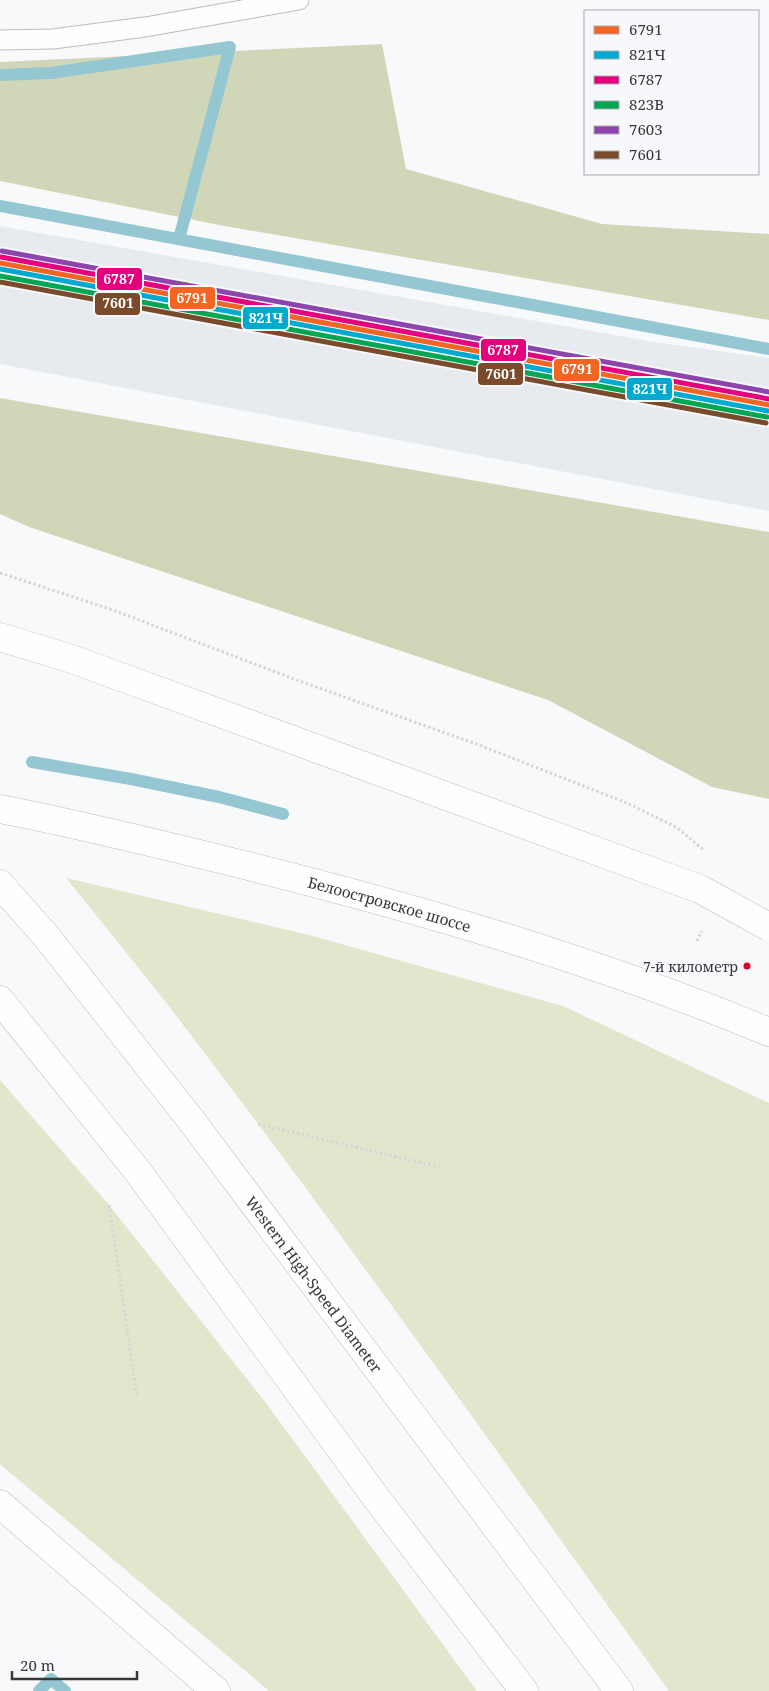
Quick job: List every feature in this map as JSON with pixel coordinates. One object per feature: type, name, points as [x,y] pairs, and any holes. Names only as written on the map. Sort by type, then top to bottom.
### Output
[{"type":"main road","points":[[0,637],[72,659],[700,889],[769,927]]},
{"type":"main road","name":"Белоостровское шоссе","points":[[0,809],[76,824],[344,889],[542,948],[724,1013],[769,1032]]},
{"type":"main road","name":"Western High-Speed Diameter","points":[[0,884],[46,936],[191,1120],[619,1691]]},
{"type":"main road","points":[[0,1000],[139,1173],[377,1499],[524,1691]]},
{"type":"main road","points":[[0,1504],[216,1691]]},
{"type":"lane","points":[[0,40],[54,39],[299,0]]},
{"type":"path","points":[[0,573],[113,610],[294,679],[479,745],[608,795],[676,827],[706,851]]},
{"type":"path","points":[[697,942],[705,923]]},
{"type":"path","points":[[258,1124],[439,1167]]},
{"type":"path","points":[[109,1205],[137,1397]]},
{"type":"shaded area","points":[[0,226],[654,342],[769,358],[769,511],[0,364]]},
{"type":"green space","points":[[382,44],[406,169],[602,224],[769,234],[769,320],[219,225],[0,181],[0,62]]},
{"type":"green space","points":[[0,398],[769,532],[769,799],[712,787],[548,700],[29,527],[0,514]]},
{"type":"green space","points":[[66,878],[309,935],[563,1006],[769,1103],[769,1691],[669,1691],[423,1348],[235,1093],[171,1009]]},
{"type":"green space","points":[[0,1080],[109,1205],[266,1403],[477,1691],[269,1691],[0,1464]]},
{"type":"waterway","points":[[0,75],[51,73],[230,47],[179,239]]},
{"type":"waterway","points":[[0,206],[769,349]]},
{"type":"waterway","points":[[32,762],[131,779],[219,797],[283,814]]},
{"type":"waterway","points":[[39,1691],[51,1679],[65,1691]]},
{"type":"transit line","name":"7603","points":[[2,251],[769,392]]},
{"type":"transit line","name":"6787","points":[[1,257],[769,399]]},
{"type":"transit line","name":"6791","points":[[0,263],[769,405]]},
{"type":"transit line","name":"821Ч","points":[[0,269],[768,411]]},
{"type":"transit line","name":"823В","points":[[0,276],[767,417]]},
{"type":"transit line","name":"7601","points":[[0,282],[766,423]]},
{"type":"place","name":"7-й километр","points":[[747,966]]}]
